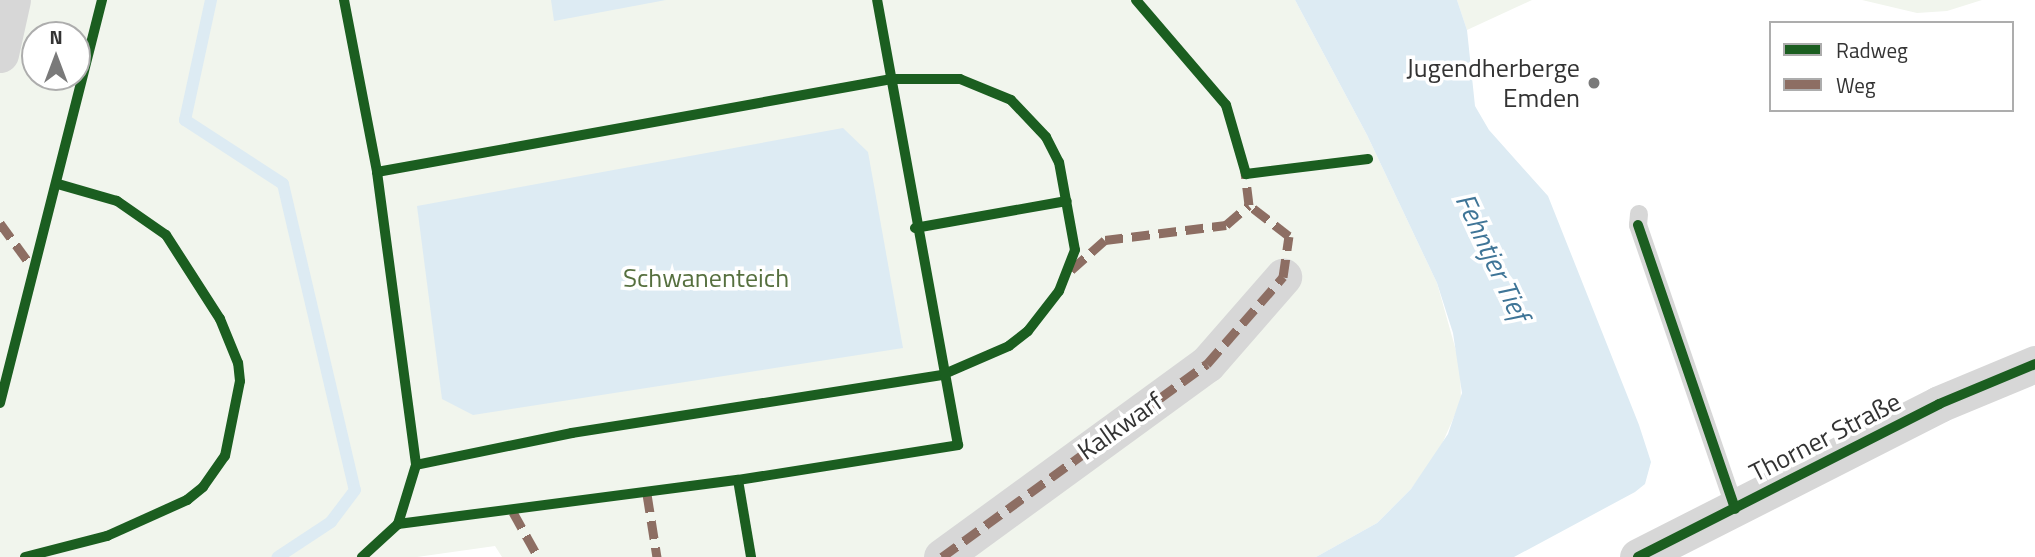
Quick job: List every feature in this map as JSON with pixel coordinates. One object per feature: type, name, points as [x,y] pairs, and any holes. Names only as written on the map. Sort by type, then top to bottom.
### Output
[{"type":"street","points":[[0,54],[12,0]]},
{"type":"street","name":"Kalkwarf","points":[[942,557],[1207,364],[1283,277]]},
{"type":"street","name":"Thorner Straße","points":[[1638,557],[1939,404],[2035,364]]},
{"type":"lane","points":[[1639,214],[1638,225],[1735,509]]},
{"type":"green space","name":"Schwanenteich","points":[[12,0],[1295,0],[1367,135],[1437,283],[1460,365],[1461,401],[1438,453],[1411,489],[1377,523],[1316,557],[502,557],[495,546],[417,557],[0,557],[0,54]]},
{"type":"green space","points":[[1457,0],[1532,0],[1467,30]]},
{"type":"green space","points":[[1862,0],[1982,0],[1947,11],[1917,13]]},
{"type":"water","points":[[551,0],[666,0],[554,21]]},
{"type":"water","name":"Fehntjer Tief","points":[[1295,0],[1457,0],[1467,30],[1475,106],[1489,130],[1548,196],[1639,425],[1651,462],[1645,484],[1635,492],[1514,557],[1316,557],[1377,523],[1411,489],[1448,434],[1462,393],[1453,333],[1437,283],[1367,135]]},
{"type":"water","name":"Schwanenteich","points":[[843,128],[868,152],[903,348],[473,415],[442,399],[417,206]]},
{"type":"waterway","points":[[211,0],[185,120],[283,184],[355,490],[331,522],[278,557]]},
{"type":"marked path","points":[[942,557],[1207,364],[1283,277],[1289,236],[1249,205],[1244,167]]},
{"type":"marked path","points":[[1071,270],[1105,240],[1226,225],[1249,205]]},
{"type":"marked path","points":[[0,223],[35,271]]},
{"type":"marked path","points":[[647,494],[657,557]]},
{"type":"marked path","points":[[513,512],[538,557]]},
{"type":"cycle path","points":[[0,403],[102,0]]},
{"type":"cycle path","points":[[344,0],[377,172],[416,465],[398,524],[362,557]]},
{"type":"cycle path","points":[[738,480],[958,445],[877,0]]},
{"type":"cycle path","points":[[1136,0],[1226,105],[1246,174],[1368,159]]},
{"type":"cycle path","points":[[377,172],[892,79],[960,79],[1011,100],[1046,137],[1059,162],[1075,250],[1059,291],[1028,331],[1009,346],[942,375],[572,433],[416,465]]},
{"type":"cycle path","points":[[25,557],[107,536],[187,500],[203,487],[225,456],[240,381],[238,363],[220,319],[166,235],[117,201],[58,184]]},
{"type":"cycle path","points":[[915,228],[1067,201]]},
{"type":"cycle path","points":[[1638,225],[1735,509]]},
{"type":"cycle path","points":[[1638,557],[1939,404],[2035,364]]},
{"type":"cycle path","points":[[398,524],[738,480],[751,557]]},
{"type":"place","name":"Jugendherberge Emden","points":[[1594,83]]}]
